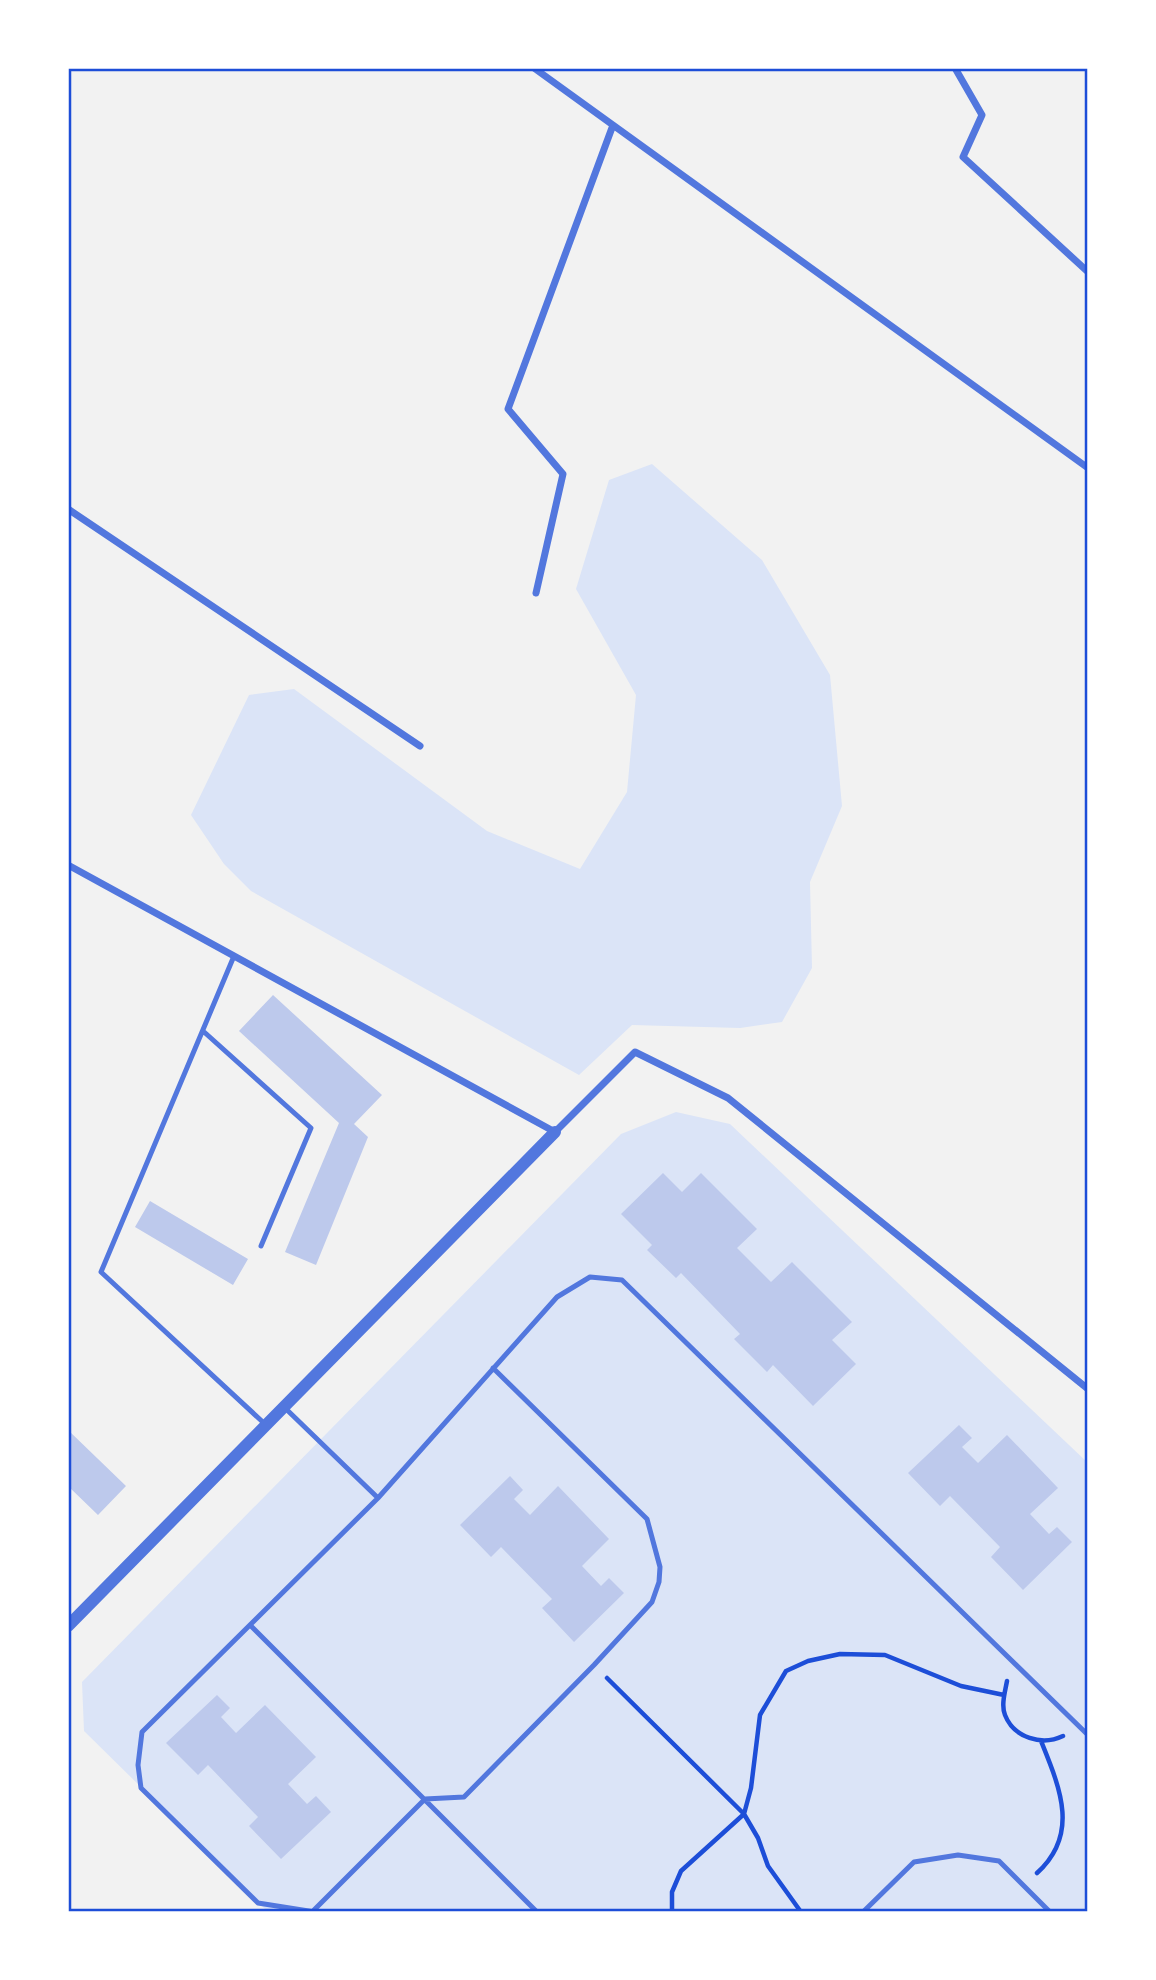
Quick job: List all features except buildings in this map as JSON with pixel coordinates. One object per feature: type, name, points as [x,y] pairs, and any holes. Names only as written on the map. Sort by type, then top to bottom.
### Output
[{"type":"street","points":[[534,68],[1088,468]]},
{"type":"street","points":[[956,68],[982,116],[962,157],[1088,272]]},
{"type":"street","points":[[536,593],[563,474],[509,409],[613,125]]},
{"type":"street","points":[[68,509],[419,746]]},
{"type":"street","points":[[68,865],[555,1132]]},
{"type":"street","points":[[68,1626],[635,1052],[728,1098],[1088,1389]]},
{"type":"lane","points":[[234,956],[101,1272],[267,1425]]},
{"type":"lane","points":[[203,1031],[311,1128],[261,1246]]},
{"type":"lane","points":[[493,1368],[647,1519],[660,1567],[659,1581],[652,1602],[464,1797],[425,1799],[314,1911],[258,1903],[141,1788],[138,1765],[142,1732],[378,1498],[493,1368],[557,1297],[590,1277],[622,1280],[1088,1735]]},
{"type":"lane","points":[[284,1407],[378,1498]]},
{"type":"lane","points":[[250,1625],[537,1912]]},
{"type":"lane","points":[[863,1912],[914,1862],[958,1854],[999,1861],[1050,1912]]},
{"type":"path","points":[[672,1912],[672,1892],[681,1871],[744,1814],[751,1788],[760,1715],[786,1671],[840,1654],[886,1656],[961,1686],[1004,1695]]},
{"type":"path","points":[[1016,1664],[1007,1679],[1004,1695],[1006,1716],[1016,1730],[1041,1741],[1056,1740],[1078,1726]]},
{"type":"path","points":[[594,1665],[744,1814],[758,1838],[768,1866],[801,1912]]},
{"type":"path","points":[[1024,1886],[1051,1860],[1060,1843],[1063,1806],[1041,1741]]},
{"type":"shaded area","points":[[652,464],[762,560],[830,675],[842,806],[810,882],[812,968],[782,1022],[740,1028],[632,1025],[579,1075],[251,891],[224,864],[191,815],[249,695],[294,689],[487,831],[580,869],[627,792],[636,695],[576,589],[609,480]]},
{"type":"shaded area","points":[[676,1112],[730,1124],[1088,1463],[1088,1912],[268,1912],[84,1731],[82,1682],[621,1134]]}]
